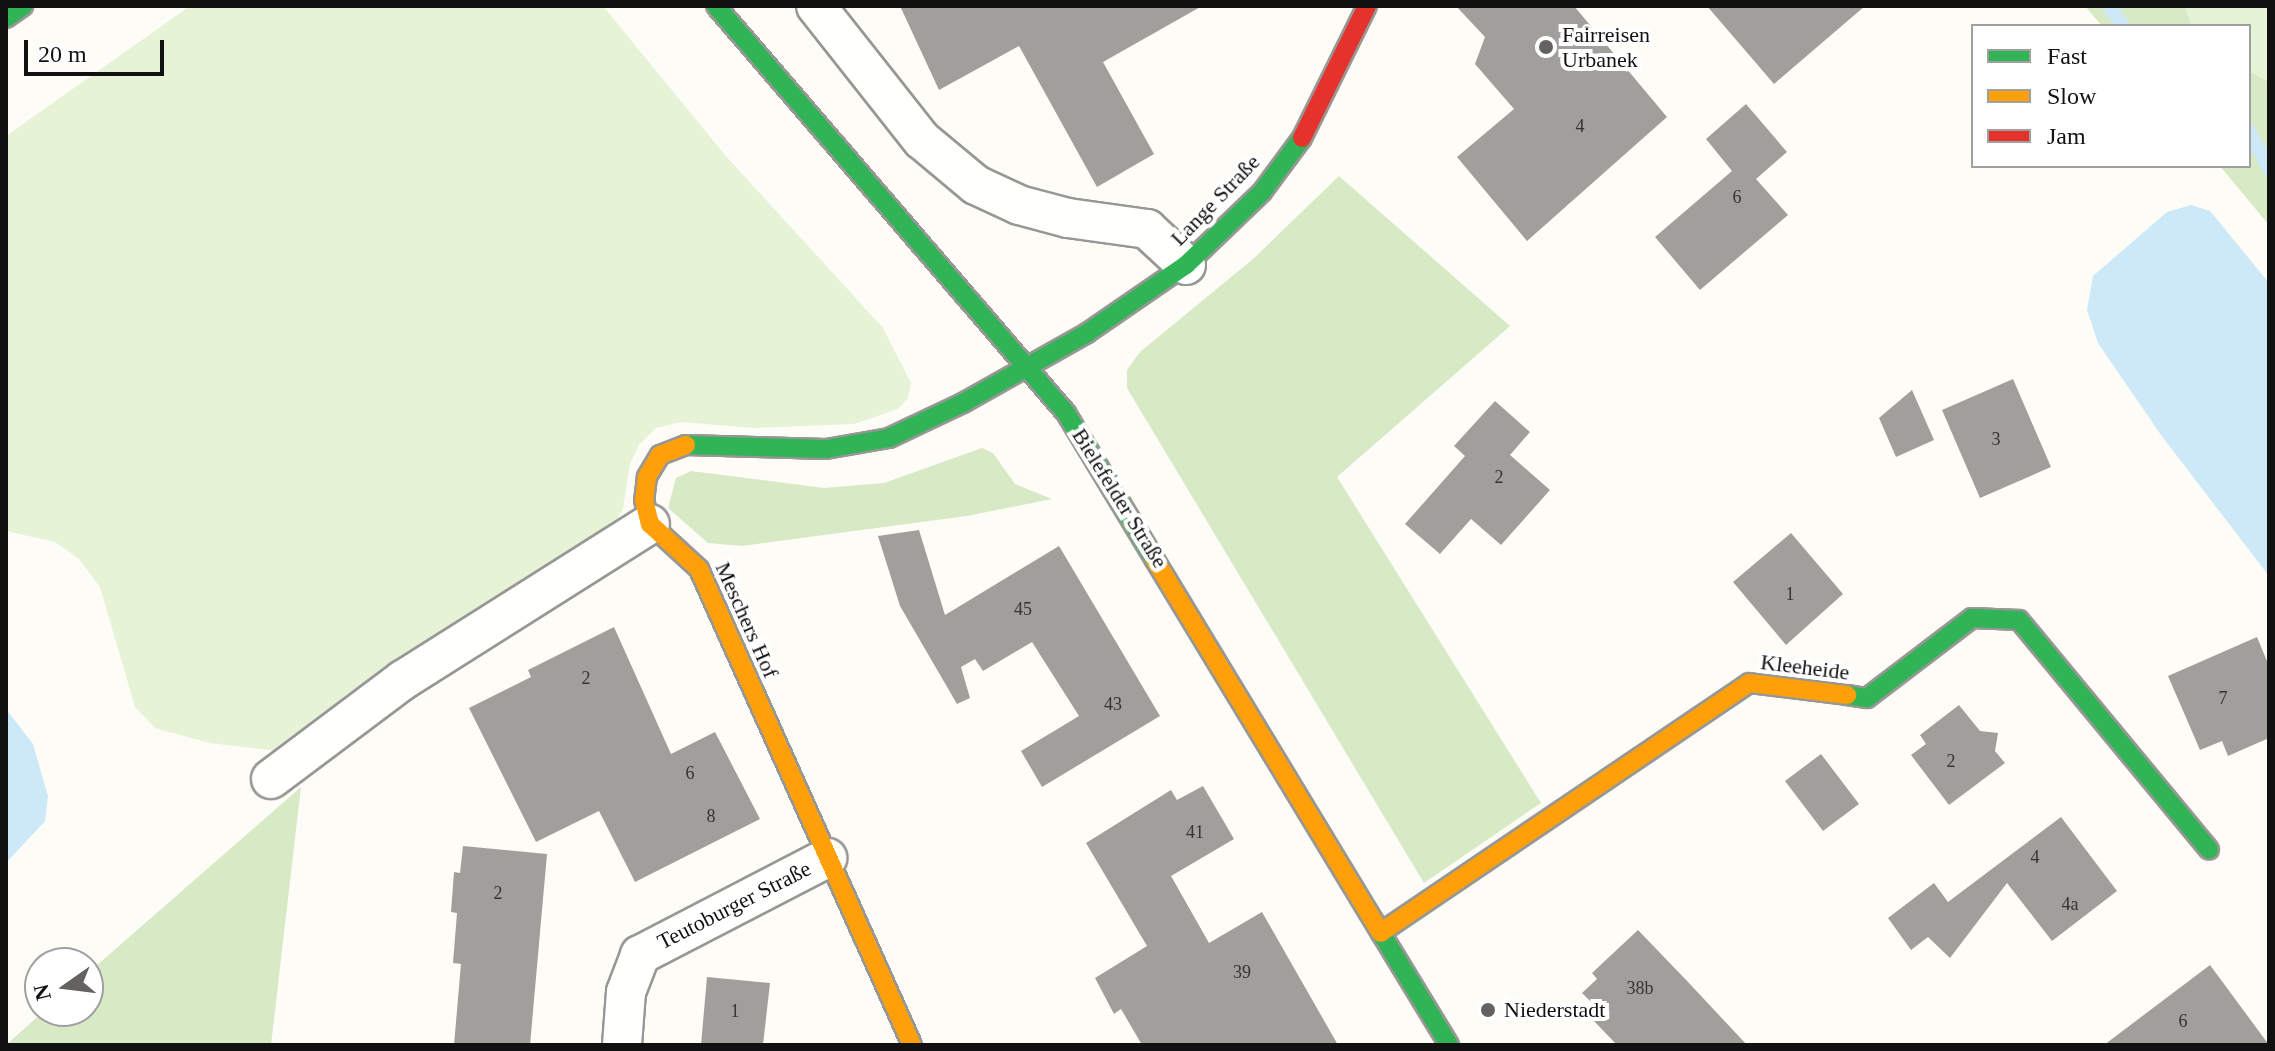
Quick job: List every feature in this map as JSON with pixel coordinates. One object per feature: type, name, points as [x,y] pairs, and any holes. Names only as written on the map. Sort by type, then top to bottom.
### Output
[{"type":"main road","points":[[6,18],[23,6]]},
{"type":"main road","name":"Bielefelder Straße","points":[[716,6],[1030,367],[1096,458],[1449,1045]]},
{"type":"main road","name":"Lange Straße","points":[[1030,367],[1186,265],[1262,192],[1300,143],[1367,6]]},
{"type":"main road","points":[[650,524],[644,500],[647,477],[660,455],[682,445],[775,449],[857,445],[933,418],[1030,367]]},
{"type":"main road","name":"Meschers Hof","points":[[650,524],[699,569],[912,1045]]},
{"type":"main road","name":"Kleeheide","points":[[1383,931],[1749,683],[1867,698],[1972,618],[2019,620],[2209,850]]},
{"type":"street","points":[[816,6],[922,140],[976,185],[1019,205],[1068,218],[1147,229],[1161,236],[1186,265]]},
{"type":"street","points":[[271,779],[403,680],[650,524]]},
{"type":"street","name":"Teutoburger Straße","points":[[622,1045],[626,992],[640,955],[827,858]]},
{"type":"green space","points":[[190,6],[603,6],[725,155],[883,328],[911,383],[908,398],[898,409],[854,424],[753,428],[681,422],[656,428],[639,445],[630,464],[623,509],[613,526],[356,690],[279,751],[209,743],[155,728],[135,707],[100,587],[79,559],[55,542],[6,531],[6,136]]},
{"type":"green space","points":[[2085,6],[2269,6],[2269,225],[2222,168],[2251,168],[2251,24],[2100,24]]},
{"type":"green space","points":[[2085,6],[2184,6],[2191,24],[2100,24]]},
{"type":"green space","points":[[2251,72],[2269,82],[2269,225],[2222,168],[2251,168]]},
{"type":"green space","points":[[1339,176],[1510,326],[1337,477],[1541,803],[1424,883],[1127,388],[1127,370],[1140,352],[1253,259]]},
{"type":"green space","points":[[982,448],[993,453],[1015,484],[1052,499],[967,516],[742,546],[708,543],[668,508],[676,478],[691,471],[824,488],[884,483]]},
{"type":"green space","points":[[301,787],[271,1045],[6,1045],[26,1027],[104,1027],[104,959]]},
{"type":"water","points":[[2191,205],[2210,211],[2269,283],[2269,576],[2161,435],[2098,343],[2087,310],[2093,276],[2167,212]]},
{"type":"water","points":[[6,709],[33,744],[48,796],[45,821],[6,863]]},
{"type":"building","points":[[900,6],[1202,6],[1103,62],[1154,154],[1097,187],[1019,46],[939,90]]},
{"type":"building","points":[[1456,6],[1574,6],[1667,117],[1527,241],[1457,157],[1514,109],[1475,64],[1485,37]]},
{"type":"building","points":[[1707,6],[1865,6],[1774,84]]},
{"type":"building","points":[[1746,104],[1787,152],[1756,179],[1788,215],[1700,290],[1655,237],[1732,171],[1706,139]]},
{"type":"building","points":[[2013,379],[2051,467],[1980,498],[1942,410]]},
{"type":"building","points":[[1912,390],[1934,440],[1896,457],[1879,418]]},
{"type":"building","points":[[1495,401],[1530,432],[1510,455],[1550,490],[1501,545],[1471,519],[1440,554],[1405,524],[1465,456],[1454,446]]},
{"type":"building","points":[[919,530],[945,615],[1059,546],[1160,716],[1042,787],[1021,751],[1079,716],[1032,642],[983,671],[975,659],[961,667],[970,698],[957,704],[900,606],[878,536]]},
{"type":"building","points":[[1791,533],[1843,594],[1786,645],[1733,582]]},
{"type":"building","points":[[614,627],[671,754],[715,732],[760,819],[635,882],[599,811],[536,842],[469,708],[531,677],[528,670]]},
{"type":"building","points":[[2257,637],[2269,666],[2269,738],[2228,756],[2222,741],[2200,750],[2168,676]]},
{"type":"building","points":[[1959,705],[1980,731],[1998,733],[1995,751],[2005,763],[1949,805],[1911,755],[1926,744],[1920,735]]},
{"type":"building","points":[[1821,754],[1859,804],[1823,831],[1785,781]]},
{"type":"building","points":[[1203,786],[1234,839],[1171,876],[1209,943],[1262,912],[1338,1045],[1142,1045],[1121,1009],[1114,1014],[1095,978],[1147,946],[1086,843],[1171,790],[1177,800]]},
{"type":"building","points":[[2061,817],[2117,891],[2052,941],[2007,883],[1950,958],[1928,937],[1911,950],[1888,918],[1934,883],[1948,902]]},
{"type":"building","points":[[463,846],[547,854],[530,1045],[454,1045],[461,964],[453,963],[457,913],[451,912],[454,872],[460,873]]},
{"type":"building","points":[[1638,930],[1747,1045],[1617,1045],[1593,1020],[1601,1012],[1582,993],[1597,979],[1592,973]]},
{"type":"building","points":[[2210,965],[2269,1045],[2104,1045]]},
{"type":"building","points":[[707,977],[770,983],[763,1045],[701,1045]]},
{"type":"waterway","points":[[2109,6],[2122,24]]},
{"type":"waterway","points":[[2251,135],[2269,169]]},
{"type":"traffic: fast","points":[[6,18],[23,6]]},
{"type":"traffic: fast","points":[[716,6],[1066,413],[1155,560]]},
{"type":"traffic: fast","points":[[686,445],[826,449],[889,438],[963,403],[1087,333],[1186,265],[1262,192],[1302,138]]},
{"type":"traffic: fast","points":[[1847,695],[1867,698],[1972,618],[2019,620],[2209,850]]},
{"type":"traffic: fast","points":[[1381,933],[1449,1045]]},
{"type":"traffic: slow","points":[[686,445],[660,455],[647,477],[644,500],[650,524],[699,569],[912,1045]]},
{"type":"traffic: slow","points":[[1155,560],[1381,933]]},
{"type":"traffic: slow","points":[[1383,931],[1749,683],[1847,695]]},
{"type":"traffic: jam","points":[[1302,138],[1367,6]]},
{"type":"place","name":"Fairreisen Urbanek","points":[[1546,47]]},
{"type":"place","name":"Niederstadt","points":[[1488,1010]]}]
